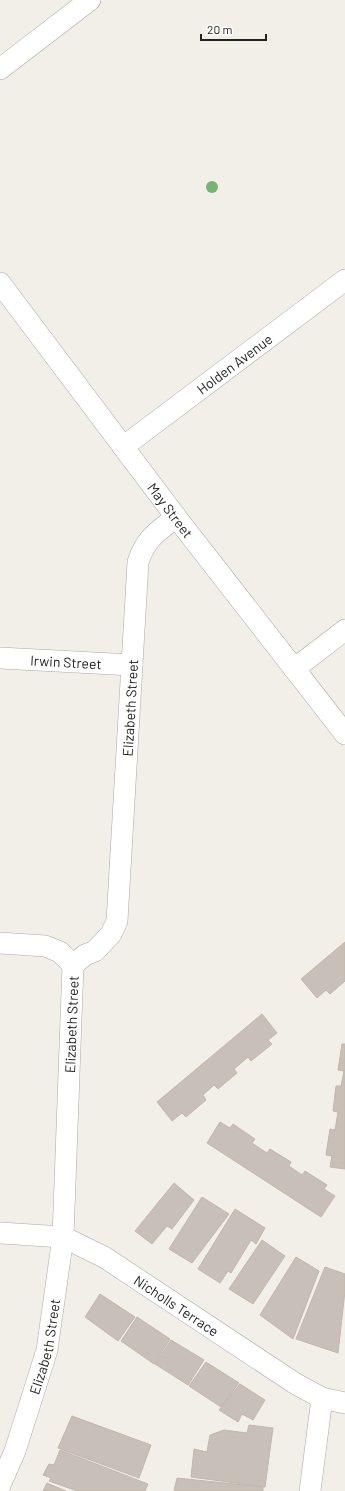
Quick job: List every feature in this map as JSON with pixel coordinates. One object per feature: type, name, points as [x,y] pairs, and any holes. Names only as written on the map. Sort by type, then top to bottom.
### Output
[{"type":"street","points":[[0,69],[90,0]]},
{"type":"street","name":"Holden Avenue","points":[[123,447],[345,280]]},
{"type":"street","name":"May Street","points":[[0,283],[176,517],[345,734]]},
{"type":"street","name":"Elizabeth Street","points":[[0,1485],[15,1451],[47,1350],[63,1237],[73,965],[85,955],[95,951],[110,934],[117,921],[138,562],[142,548],[150,538],[176,517]]},
{"type":"street","points":[[294,669],[345,630]]},
{"type":"street","name":"Irwin Street","points":[[0,658],[132,665]]},
{"type":"street","points":[[0,943],[45,946],[60,952],[73,965]]},
{"type":"street","name":"Nicholls Terrace","points":[[0,1233],[63,1237],[104,1257],[296,1384],[322,1398],[345,1403]]},
{"type":"street","points":[[310,1491],[322,1398]]},
{"type":"building","points":[[345,942],[345,981],[330,994],[326,990],[317,998],[301,979]]},
{"type":"building","points":[[262,1014],[277,1033],[268,1040],[272,1044],[251,1061],[248,1057],[234,1069],[237,1073],[218,1089],[214,1085],[203,1095],[206,1100],[186,1117],[182,1113],[172,1121],[157,1102]]},
{"type":"building","points":[[342,1044],[345,1044],[345,1169],[330,1167],[332,1156],[326,1155],[330,1129],[335,1130],[338,1112],[333,1111],[336,1086],[341,1086],[344,1071],[338,1070]]},
{"type":"building","points":[[220,1122],[230,1128],[233,1124],[255,1139],[252,1143],[267,1153],[270,1149],[291,1162],[289,1166],[302,1175],[305,1171],[327,1185],[324,1189],[335,1196],[321,1217],[207,1143]]},
{"type":"building","points":[[174,1183],[194,1200],[172,1229],[167,1226],[152,1244],[135,1231]]},
{"type":"building","points":[[202,1197],[229,1214],[192,1263],[169,1249]]},
{"type":"building","points":[[235,1209],[265,1228],[256,1244],[251,1240],[231,1273],[228,1271],[220,1283],[198,1269]]},
{"type":"building","points":[[262,1240],[285,1256],[253,1304],[229,1289]]},
{"type":"building","points":[[296,1257],[319,1271],[293,1339],[260,1315]]},
{"type":"building","points":[[325,1267],[345,1274],[345,1291],[338,1353],[296,1339]]},
{"type":"building","points":[[100,1294],[135,1317],[118,1341],[85,1317]]},
{"type":"building","points":[[137,1317],[170,1339],[154,1364],[121,1341]]},
{"type":"building","points":[[171,1340],[204,1360],[188,1385],[155,1364]]},
{"type":"building","points":[[206,1362],[239,1383],[221,1407],[189,1386]]},
{"type":"building","points":[[240,1384],[265,1400],[253,1420],[242,1414],[238,1422],[219,1410]]},
{"type":"building","points":[[72,1416],[151,1445],[139,1478],[58,1448]]},
{"type":"building","points":[[249,1425],[273,1428],[265,1487],[191,1477],[194,1449],[207,1452],[210,1435],[224,1430],[247,1433]]},
{"type":"building","points":[[60,1450],[148,1484],[145,1491],[77,1491],[49,1481],[51,1478],[43,1475],[49,1464],[54,1465]]},
{"type":"building","points":[[177,1478],[263,1487],[263,1491],[174,1491]]},
{"type":"building","points":[[47,1483],[66,1491],[43,1491]]}]
